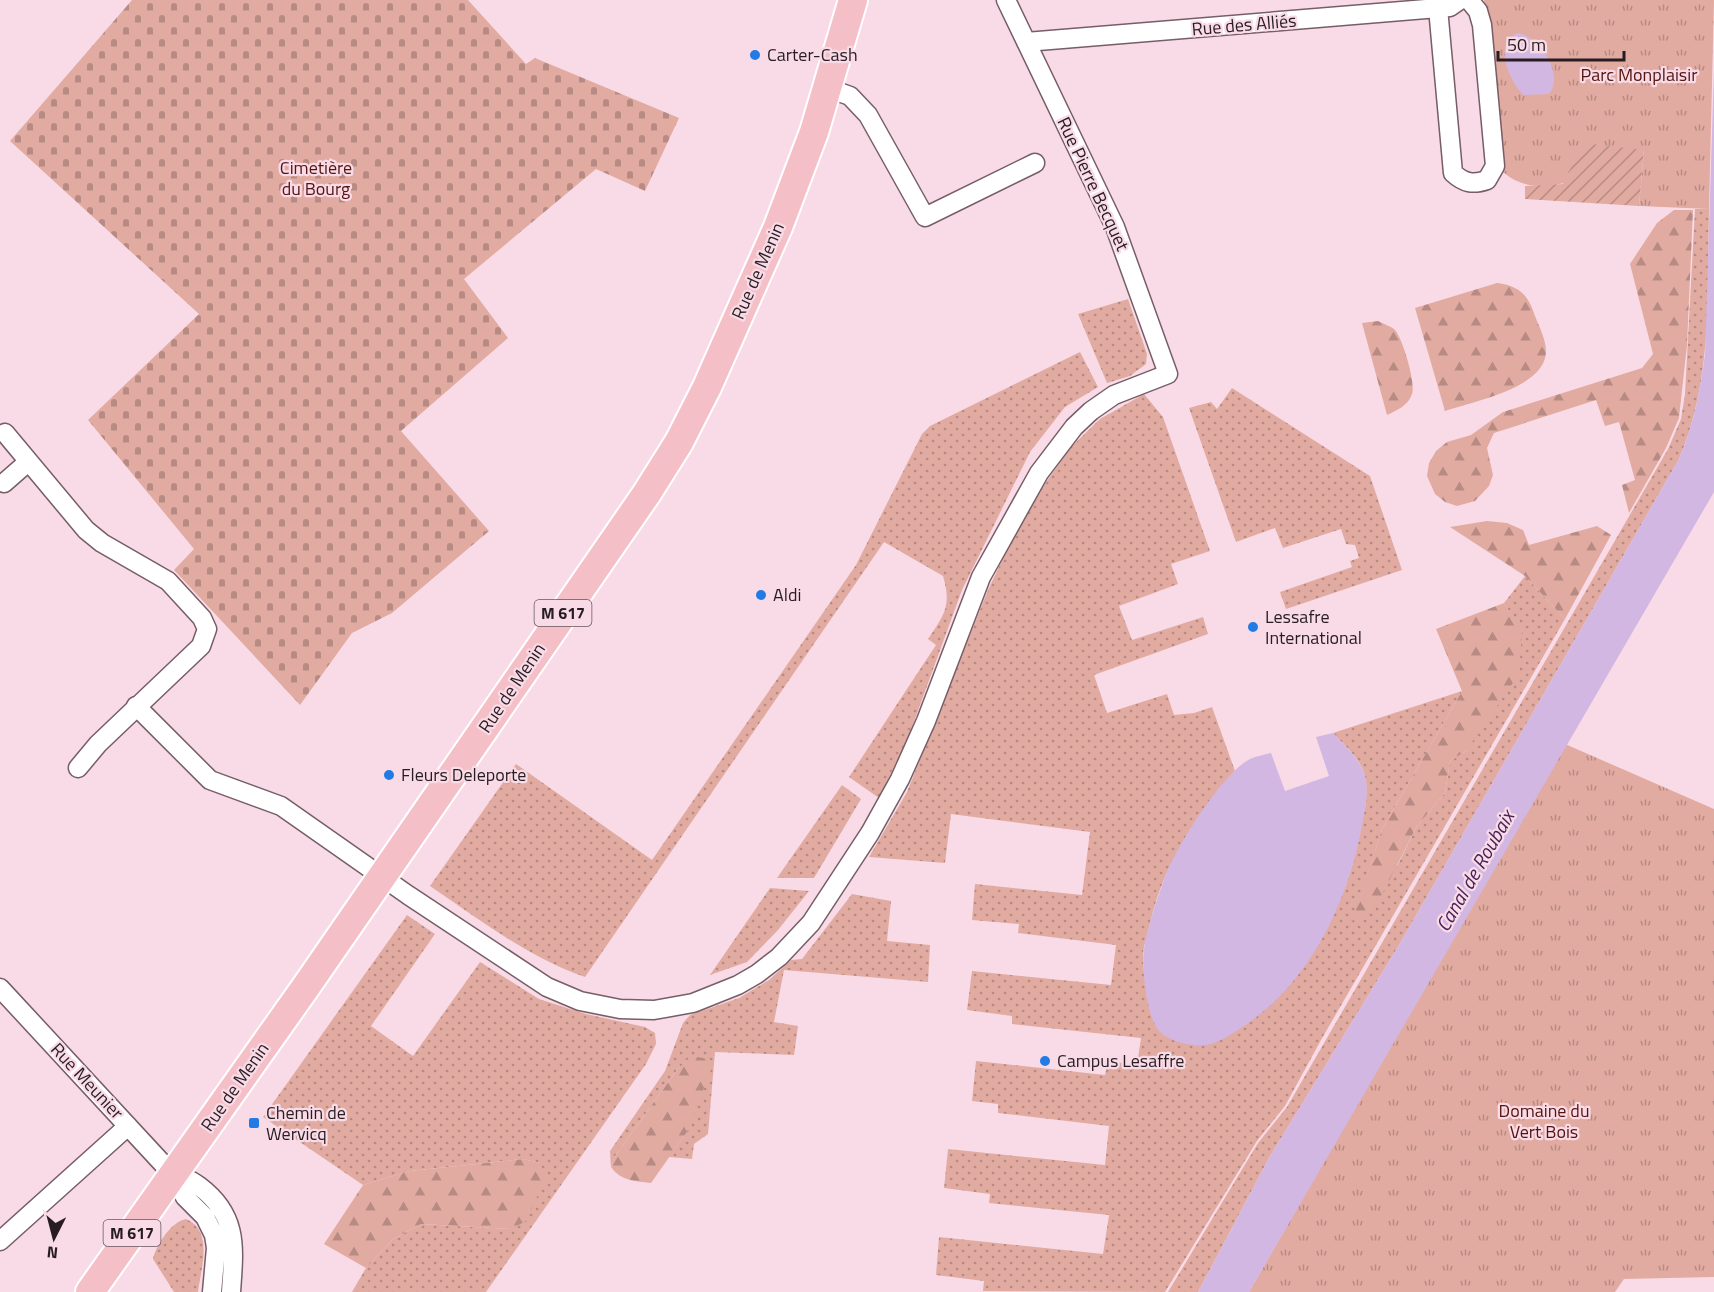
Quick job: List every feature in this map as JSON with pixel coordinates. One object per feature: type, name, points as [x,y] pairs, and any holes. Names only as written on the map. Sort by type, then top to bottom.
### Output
[{"type":"main road","name":"Rue de Menin","points":[[835,90],[852,0]]},
{"type":"main road","name":"Rue de Menin","points":[[108,1292],[388,881],[679,442],[707,387],[778,227],[811,142],[835,90],[867,0]]},
{"type":"main road","name":"Rue de Menin","points":[[90,1292],[181,1182]]},
{"type":"street","name":"Rue Pierre Becquet","points":[[388,881],[525,974],[580,1001],[628,1009],[672,1007],[714,996],[757,974],[779,957],[811,923],[875,825],[914,750],[981,578],[1039,473],[1069,432],[1091,411],[1114,395],[1168,374],[1115,227],[1005,0]]},
{"type":"street","name":"Rue des Alliés","points":[[1026,42],[1450,7],[1460,0]]},
{"type":"street","points":[[1438,8],[1453,173],[1461,181],[1475,184],[1487,180],[1495,166],[1482,25],[1478,11],[1469,0]]},
{"type":"street","points":[[835,90],[859,104],[868,115],[925,218],[1035,163]]},
{"type":"street","points":[[5,433],[86,530],[102,543],[168,581],[205,624],[206,636],[201,646],[136,706],[78,768]]},
{"type":"street","points":[[4,483],[28,462]]},
{"type":"street","points":[[136,706],[210,780],[274,802],[388,881]]},
{"type":"street","name":"Rue Meunier","points":[[0,988],[181,1182]]},
{"type":"street","points":[[0,1241],[128,1126]]},
{"type":"street","points":[[181,1182],[188,1202],[205,1217],[214,1234],[216,1248],[212,1292]]},
{"type":"street","points":[[181,1182],[216,1202],[230,1227],[234,1241],[231,1292]]},
{"type":"green space","name":"Cimetière du Bourg","points":[[132,0],[468,0],[526,64],[535,58],[679,118],[645,191],[596,169],[464,279],[508,338],[401,431],[489,531],[392,613],[352,633],[300,705],[174,570],[194,549],[88,420],[199,314],[10,141]]},
{"type":"green space","name":"Parc Monplaisir","points":[[1484,0],[1714,0],[1709,209],[1639,206],[1644,150],[1592,174],[1554,185],[1536,186],[1519,182],[1503,172],[1488,15]]},
{"type":"green space","points":[[1583,143],[1644,150],[1639,206],[1525,199],[1525,186],[1563,184]]},
{"type":"green space","points":[[1695,209],[1709,209],[1706,336],[1698,398],[1679,459],[1399,945],[1269,1158],[1198,1292],[1168,1292],[1258,1143],[1287,1107],[1668,449],[1681,419],[1685,394]]},
{"type":"green space","points":[[1674,210],[1693,210],[1687,345],[1679,418],[1666,448],[1629,513],[1622,485],[1635,480],[1619,422],[1605,426],[1596,400],[1494,433],[1487,448],[1493,475],[1489,486],[1475,501],[1457,506],[1445,502],[1435,494],[1427,476],[1429,463],[1436,451],[1447,442],[1471,435],[1503,412],[1642,368],[1653,354],[1630,264],[1657,223]]},
{"type":"green space","points":[[1497,283],[1517,289],[1529,302],[1545,342],[1546,351],[1543,364],[1522,384],[1445,411],[1415,308]]},
{"type":"green space","points":[[1128,299],[1147,354],[1146,364],[1130,376],[1107,383],[1078,314]]},
{"type":"green space","points":[[1378,321],[1395,330],[1402,342],[1413,389],[1408,402],[1387,415],[1362,323]]},
{"type":"green space","points":[[1080,352],[1098,387],[1065,407],[1030,452],[962,590],[908,738],[879,798],[849,777],[936,645],[928,639],[945,610],[947,595],[943,576],[884,542],[585,977],[524,948],[430,886],[516,764],[652,860],[856,565],[922,434],[930,426]]},
{"type":"green space","points":[[1232,388],[1370,476],[1402,570],[1286,609],[1280,592],[1352,567],[1350,561],[1359,558],[1355,545],[1346,544],[1341,529],[1283,548],[1275,528],[1236,542],[1189,408],[1211,402],[1217,409]]},
{"type":"green space","points":[[1144,394],[1163,417],[1210,551],[1171,564],[1178,584],[1119,606],[1132,640],[1203,617],[1208,634],[1094,675],[1107,713],[1167,694],[1174,715],[1194,713],[1212,707],[1235,771],[1194,824],[1164,879],[1143,954],[1144,976],[1151,1014],[1273,1002],[1290,983],[1318,943],[1349,876],[1356,853],[1366,796],[1365,777],[1360,765],[1333,733],[1462,691],[1382,829],[1353,920],[1398,864],[1417,826],[1445,793],[1450,761],[1466,751],[1521,631],[1504,603],[1525,576],[1565,619],[1285,1106],[1257,1141],[1165,1292],[983,1291],[984,1281],[936,1275],[939,1237],[1103,1254],[1109,1215],[989,1203],[990,1194],[944,1188],[948,1149],[1105,1165],[1109,1126],[998,1113],[998,1104],[972,1101],[976,1061],[1105,1075],[1108,1061],[1137,1065],[1141,1038],[1012,1024],[1012,1016],[967,1010],[972,971],[1111,985],[1116,945],[1018,933],[1019,924],[972,920],[975,884],[1082,895],[1090,832],[951,814],[945,863],[869,857],[907,792],[988,590],[1025,512],[1071,447],[1100,419]]},
{"type":"green space","points":[[1487,521],[1507,523],[1523,530],[1529,545],[1597,526],[1611,535],[1565,619],[1525,576],[1450,527]]},
{"type":"green space","points":[[1504,603],[1522,631],[1519,674],[1466,751],[1450,761],[1445,793],[1417,826],[1376,906],[1352,921],[1382,829],[1462,691],[1436,629]]},
{"type":"green space","name":"Domaine du Vert Bois","points":[[1565,744],[1714,809],[1714,1277],[1624,1279],[1615,1292],[1249,1292]]},
{"type":"green space","points":[[842,785],[861,799],[814,878],[777,878]]},
{"type":"green space","points":[[770,888],[809,891],[778,930],[747,962],[710,975]]},
{"type":"green space","points":[[852,894],[891,901],[887,941],[930,945],[928,982],[784,970],[774,1022],[798,1026],[794,1055],[715,1052],[708,1134],[694,1144],[692,1159],[669,1157],[687,1132],[691,1057],[677,1070],[615,1156],[611,1167],[610,1151],[665,1071],[683,1023],[690,1015],[739,998],[769,980],[791,960],[802,959]]},
{"type":"green space","points":[[407,915],[435,934],[371,1026],[413,1056],[480,962],[539,999],[586,1014],[645,1027],[655,1033],[656,1044],[646,1064],[486,1292],[352,1292],[366,1268],[393,1239],[421,1224],[511,1229],[540,1163],[523,1159],[410,1171],[363,1185],[263,1117]]},
{"type":"green space","points":[[691,1056],[709,1059],[712,1067],[687,1132],[651,1183],[629,1180],[619,1175],[611,1167],[615,1156],[677,1070]]},
{"type":"green space","points":[[523,1159],[540,1163],[546,1177],[526,1221],[511,1229],[421,1224],[393,1239],[366,1268],[324,1244],[363,1185],[410,1171]]},
{"type":"green space","points":[[186,1219],[195,1225],[203,1241],[204,1251],[198,1292],[174,1292],[153,1259],[165,1235],[175,1224]]},
{"type":"water","points":[[1517,33],[1533,41],[1547,57],[1554,77],[1549,94],[1523,95],[1513,80],[1505,54],[1510,39]]},
{"type":"water","name":"Canal de Roubaix","points":[[1714,70],[1714,492],[1249,1292],[1198,1292],[1269,1158],[1399,945],[1679,459],[1696,407],[1705,354]]},
{"type":"water","points":[[1333,733],[1359,764],[1365,776],[1367,794],[1356,854],[1337,909],[1324,936],[1290,985],[1270,1006],[1223,1039],[1202,1045],[1176,1041],[1164,1036],[1155,1026],[1148,1005],[1143,957],[1155,905],[1164,880],[1188,832],[1226,780],[1239,767],[1257,756],[1271,753],[1285,791],[1329,776],[1316,737]]},
{"type":"place","name":"Carter-Cash","points":[[755,55]]},
{"type":"place","name":"Aldi","points":[[761,595]]},
{"type":"place","name":"Lessafre International","points":[[1253,627]]},
{"type":"place","name":"Fleurs Deleporte","points":[[389,775]]},
{"type":"place","name":"Campus Lesaffre","points":[[1045,1061]]},
{"type":"place","name":"Chemin de Wervicq","points":[[254,1123]]}]
